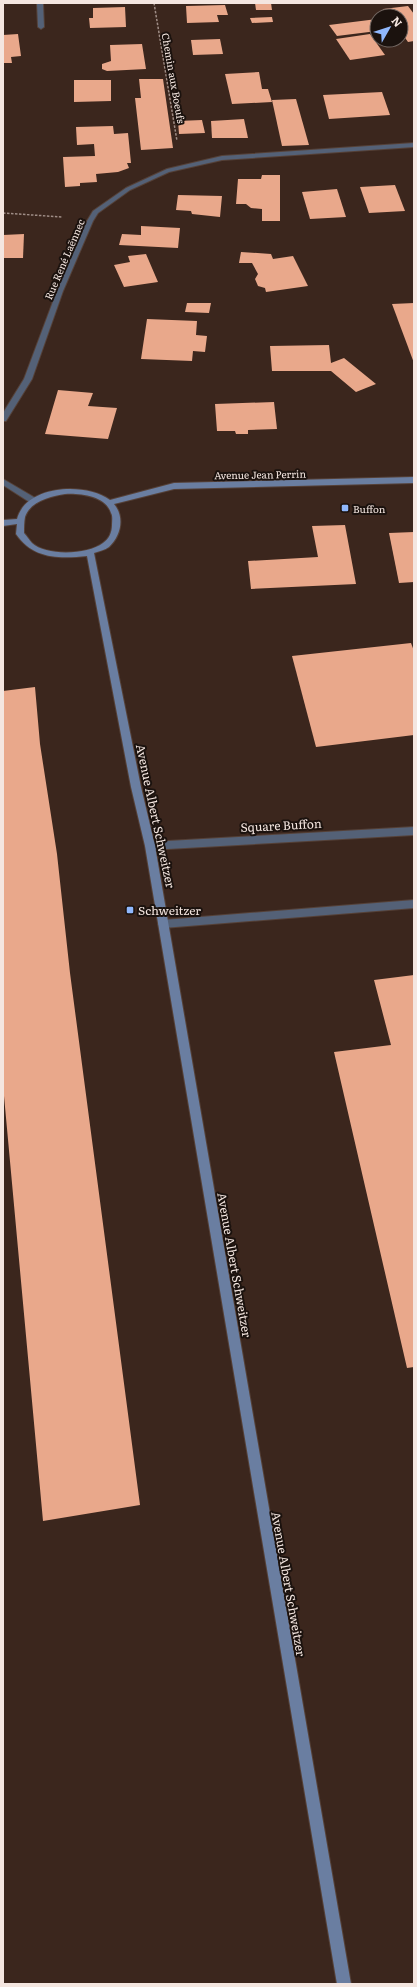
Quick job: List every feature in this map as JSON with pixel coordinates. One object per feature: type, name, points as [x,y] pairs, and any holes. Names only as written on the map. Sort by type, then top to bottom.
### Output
[{"type":"street","points":[[40,3],[41,27]]},
{"type":"street","name":"Rue René Laënnec","points":[[3,419],[28,379],[60,291],[90,221],[95,212],[128,188],[167,171],[222,158],[414,145]]},
{"type":"street","name":"Avenue Jean Perrin","points":[[108,503],[174,486],[414,480]]},
{"type":"street","points":[[3,482],[34,501]]},
{"type":"street","points":[[73,491],[92,494],[108,503],[115,511],[118,520],[117,530],[112,539],[102,547],[90,552],[61,556],[46,554],[34,548],[25,540],[20,531],[20,521],[24,510],[34,501],[58,492],[73,491]]},
{"type":"street","points":[[3,523],[20,521]]},
{"type":"street","name":"Avenue Albert Schweitzer","points":[[90,552],[135,780],[150,846],[322,1864],[344,1984]]},
{"type":"street","name":"Square Buffon","points":[[150,846],[414,831]]},
{"type":"street","points":[[163,924],[414,904]]},
{"type":"path","name":"Chemin aux Boeufs","points":[[154,3],[178,147]]},
{"type":"path","points":[[3,213],[58,216],[90,221]]},
{"type":"building","points":[[255,3],[271,3],[272,10],[256,10]]},
{"type":"building","points":[[225,5],[228,15],[217,15],[219,22],[187,23],[186,6]]},
{"type":"building","points":[[408,6],[414,14],[414,41],[409,42],[409,8],[391,8]]},
{"type":"building","points":[[125,7],[126,27],[90,28],[89,18],[93,18],[93,8]]},
{"type":"building","points":[[272,17],[273,22],[252,23],[250,18]]},
{"type":"building","points":[[369,20],[369,32],[337,36],[329,25]]},
{"type":"building","points":[[18,34],[21,56],[11,57],[12,63],[3,63],[3,35]]},
{"type":"building","points":[[369,34],[369,48],[380,48],[385,55],[350,60],[336,39]]},
{"type":"building","points":[[220,39],[223,54],[193,55],[191,40]]},
{"type":"building","points":[[142,44],[146,69],[107,71],[102,69],[102,64],[111,61],[110,45]]},
{"type":"building","points":[[259,72],[262,89],[268,89],[272,102],[232,104],[225,74]]},
{"type":"building","points":[[139,79],[163,79],[173,148],[141,150],[135,98],[141,98]]},
{"type":"building","points":[[74,80],[111,80],[111,101],[74,102]]},
{"type":"building","points":[[382,92],[390,115],[329,119],[323,95]]},
{"type":"building","points":[[296,99],[309,145],[282,146],[272,100]]},
{"type":"building","points":[[244,119],[248,138],[212,138],[211,121]]},
{"type":"building","points":[[202,120],[205,133],[179,134],[178,121]]},
{"type":"building","points":[[113,126],[114,134],[128,133],[131,163],[127,163],[129,168],[118,172],[96,174],[97,182],[80,183],[80,186],[65,187],[63,157],[95,156],[94,144],[77,145],[76,127]]},
{"type":"building","points":[[262,175],[280,175],[280,221],[262,221],[262,209],[251,208],[246,204],[236,204],[238,179],[261,179]]},
{"type":"building","points":[[395,185],[405,211],[369,213],[360,187]]},
{"type":"building","points":[[337,189],[346,217],[310,219],[302,192]]},
{"type":"building","points":[[178,195],[222,196],[220,217],[192,214],[191,211],[176,210]]},
{"type":"building","points":[[141,226],[180,228],[178,248],[119,245],[122,234],[141,235]]},
{"type":"building","points":[[24,234],[23,258],[3,258],[3,235]]},
{"type":"building","points":[[241,252],[271,254],[273,259],[293,256],[308,286],[266,292],[265,288],[258,286],[255,279],[258,274],[252,263],[239,263]]},
{"type":"building","points":[[146,254],[158,282],[124,287],[114,265],[130,262],[128,256]]},
{"type":"building","points":[[187,303],[211,303],[209,313],[185,312]]},
{"type":"building","points":[[414,303],[414,363],[392,304]]},
{"type":"building","points":[[147,319],[197,321],[196,335],[207,336],[205,352],[193,351],[192,361],[141,359]]},
{"type":"building","points":[[329,345],[331,363],[344,358],[376,384],[356,392],[331,371],[272,371],[270,346]]},
{"type":"building","points":[[58,390],[93,393],[88,406],[117,408],[108,439],[45,434]]},
{"type":"building","points":[[274,402],[277,429],[248,430],[248,434],[236,434],[235,431],[217,431],[215,404]]},
{"type":"building","points":[[345,525],[356,584],[251,589],[248,561],[318,557],[312,526]]},
{"type":"building","points":[[414,532],[414,582],[399,583],[389,533]]},
{"type":"building","points":[[411,643],[414,651],[414,735],[316,747],[292,656]]},
{"type":"building","points":[[35,687],[40,744],[57,854],[70,973],[140,1505],[43,1521],[3,1085],[3,691]]},
{"type":"building","points":[[414,975],[414,1367],[407,1368],[334,1052],[391,1045],[374,980]]},
{"type":"place","name":"Buffon","points":[[345,508]]},
{"type":"place","name":"Schweitzer","points":[[130,910]]}]
